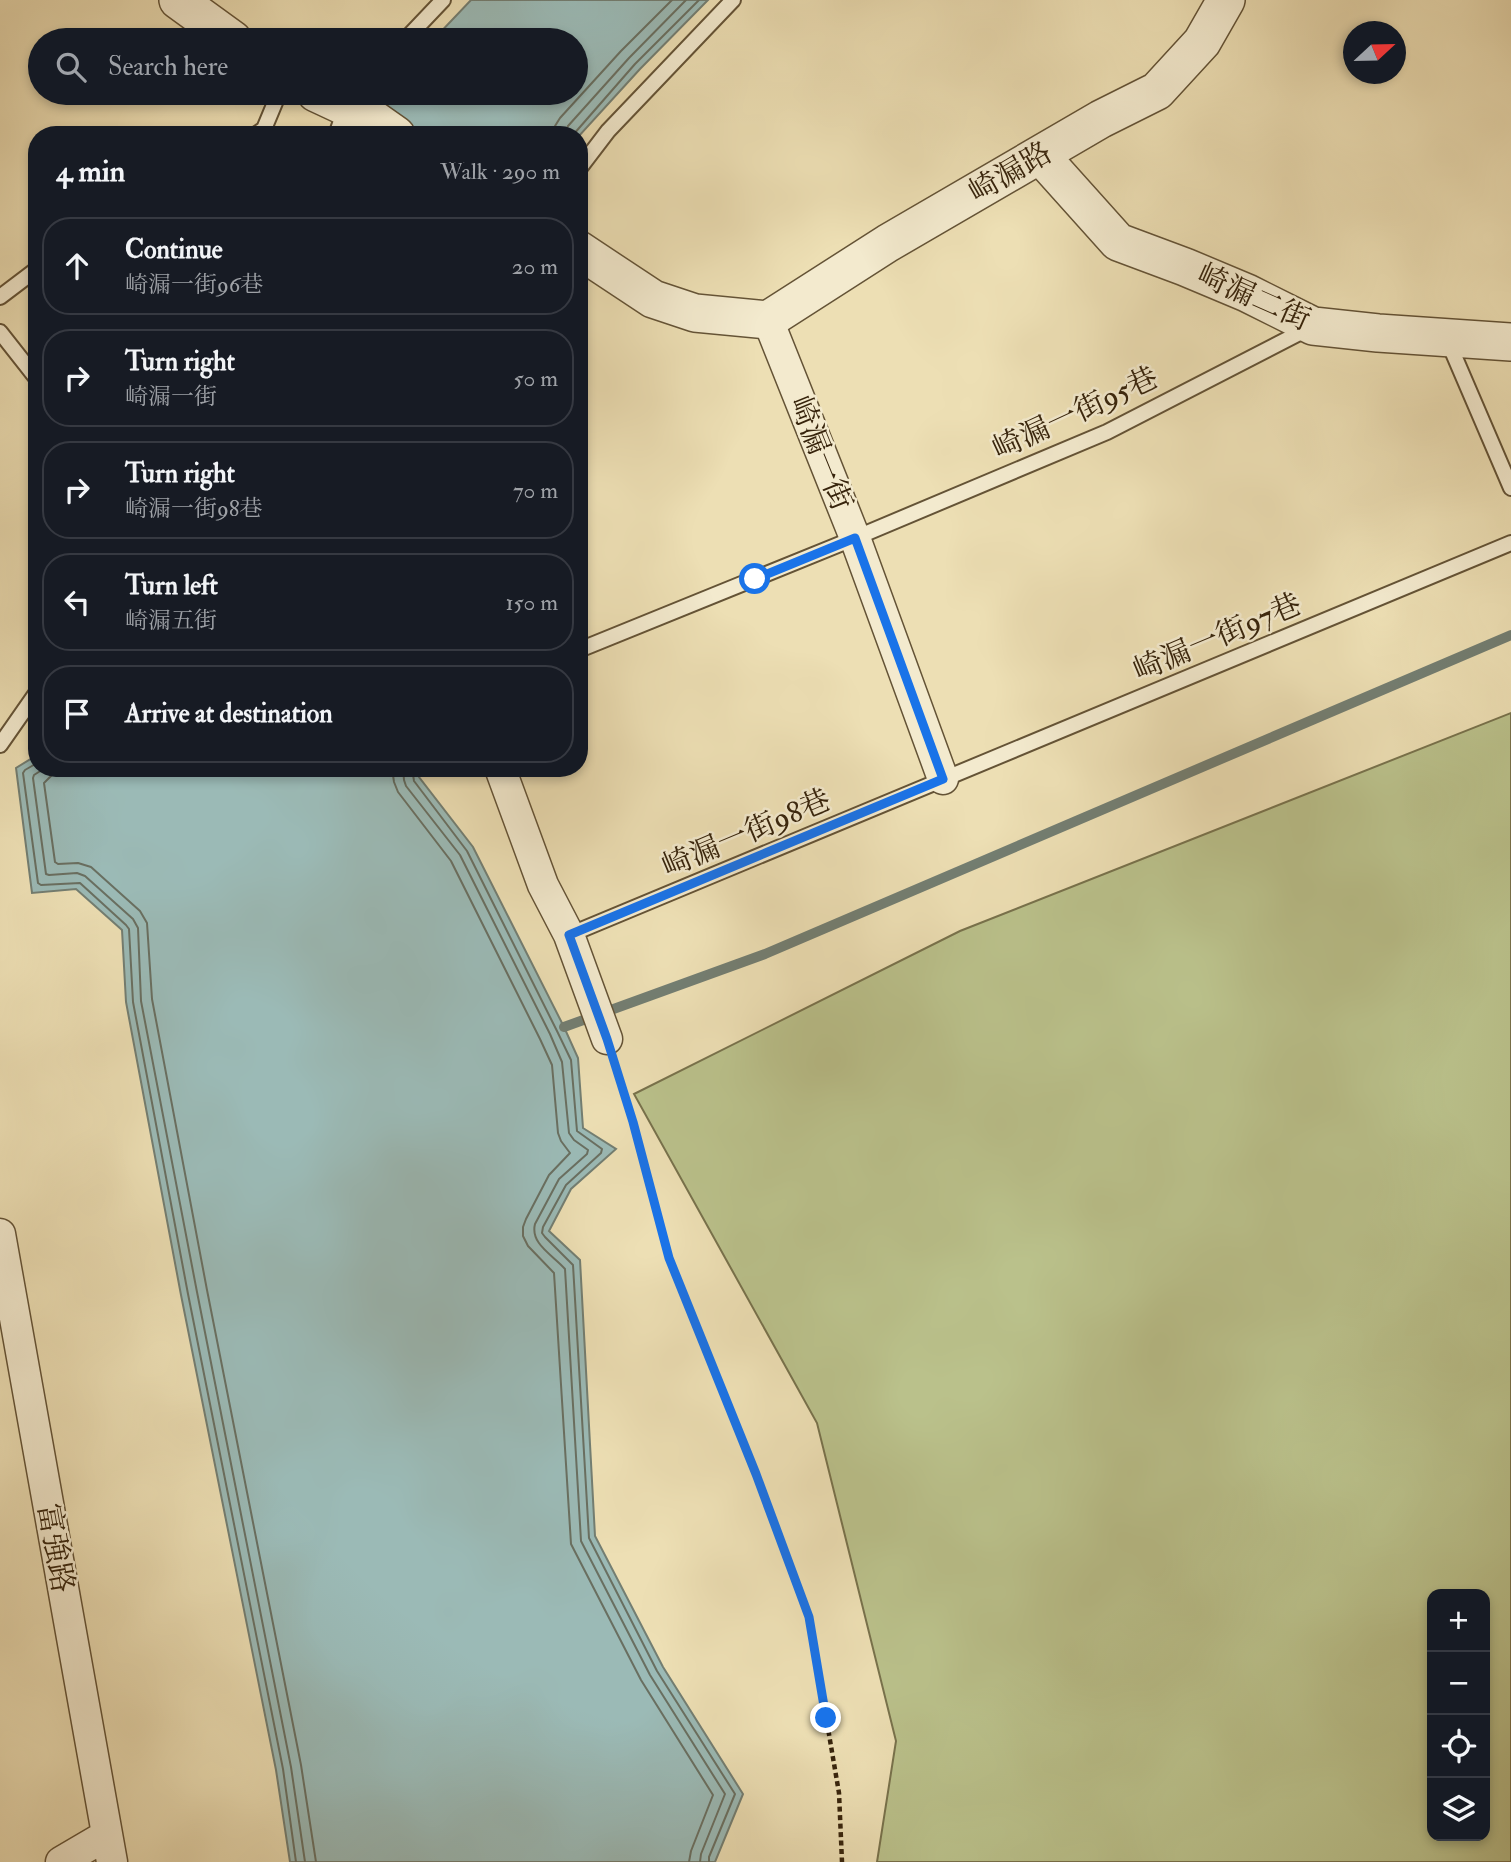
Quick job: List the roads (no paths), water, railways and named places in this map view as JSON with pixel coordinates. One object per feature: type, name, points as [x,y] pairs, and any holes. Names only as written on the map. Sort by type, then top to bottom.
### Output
[{"type":"street","points":[[178,0],[216,28]]},
{"type":"street","name":"崎漏路","points":[[768,320],[888,243],[1101,119],[1157,91],[1202,42],[1226,0]]},
{"type":"street","points":[[344,108],[379,126]]},
{"type":"street","name":"崎漏二街","points":[[1040,155],[1118,242],[1247,293],[1313,326],[1511,342]]},
{"type":"street","points":[[588,256],[653,299],[695,313],[768,320]]},
{"type":"street","name":"崎漏一街","points":[[768,320],[855,538],[943,779]]},
{"type":"street","points":[[503,777],[542,884],[569,935],[607,1039]]},
{"type":"street","name":"富強路","points":[[0,1234],[110,1848]]},
{"type":"street","points":[[61,1862],[110,1848]]},
{"type":"lane","points":[[416,28],[443,0]]},
{"type":"lane","points":[[588,157],[608,131],[733,0]]},
{"type":"lane","points":[[265,126],[274,105]]},
{"type":"lane","points":[[0,297],[28,276]]},
{"type":"lane","name":"崎漏一街95巷","points":[[588,646],[1107,432],[1313,326]]},
{"type":"lane","points":[[0,332],[28,368]]},
{"type":"lane","points":[[1447,337],[1511,488]]},
{"type":"lane","name":"崎漏一街97巷","points":[[943,779],[1511,543]]},
{"type":"lane","points":[[0,745],[28,705]]},
{"type":"lane","name":"崎漏一街98巷","points":[[569,935],[943,779]]},
{"type":"water","points":[[471,0],[708,0],[588,126],[361,126],[376,105],[588,105],[588,28],[444,28]]},
{"type":"water","points":[[28,761],[28,777],[419,777],[473,847],[578,1058],[583,1128],[616,1149],[571,1189],[549,1231],[580,1260],[595,1536],[663,1667],[743,1794],[715,1862],[290,1862],[276,1770],[181,1295],[126,1002],[122,930],[76,889],[32,893],[16,768]]},
{"type":"waterway","points":[[564,1027],[765,954],[1511,635]]}]
